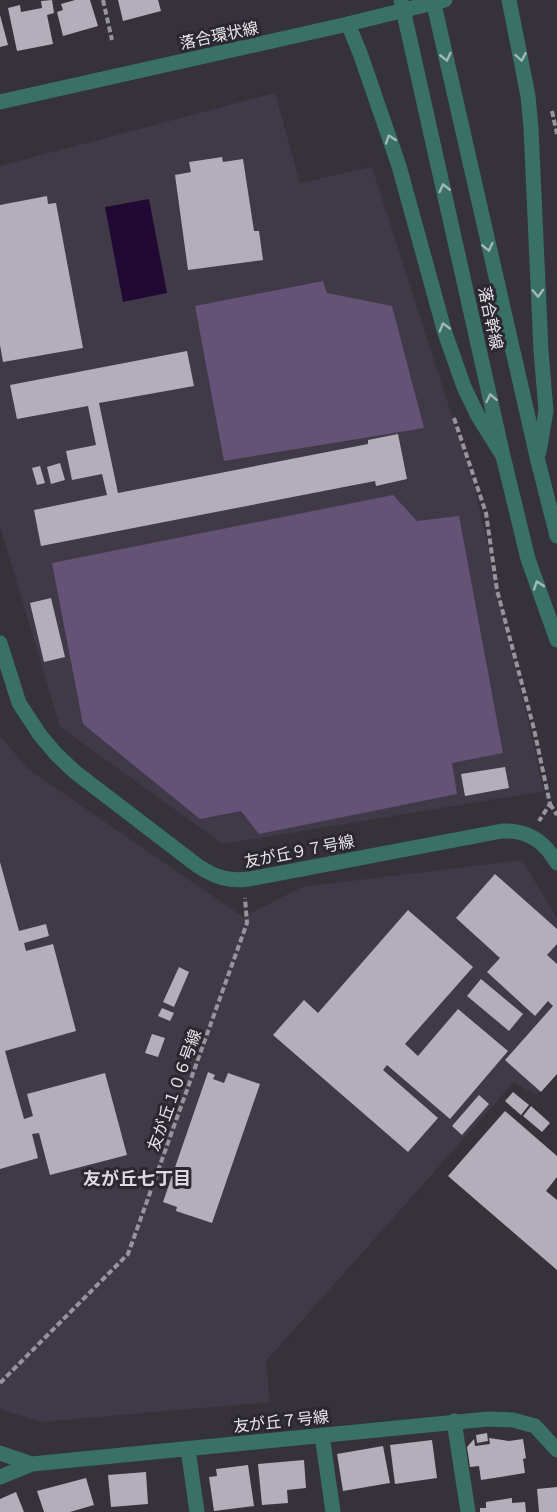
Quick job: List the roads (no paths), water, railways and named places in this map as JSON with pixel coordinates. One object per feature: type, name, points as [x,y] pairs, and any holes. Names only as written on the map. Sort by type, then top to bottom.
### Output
[{"type":"street","name":"落合幹線","points":[[401,0],[528,559],[557,640]]},
{"type":"street","name":"落合幹線","points":[[433,0],[537,461],[557,536]]},
{"type":"street","name":"落合環状線","points":[[0,102],[445,0]]},
{"type":"street","points":[[509,0],[528,96],[531,128],[541,351],[546,411],[537,461]]},
{"type":"street","points":[[348,24],[399,166],[445,333],[460,376],[478,416],[503,456]]},
{"type":"street","name":"友が丘９７号線","points":[[0,643],[19,703],[56,754],[75,772],[198,866],[216,877],[236,881],[249,879],[513,830],[532,836],[546,847],[557,863]]},
{"type":"street","name":"友が丘７号線","points":[[0,1453],[33,1464],[488,1419],[513,1420],[535,1426],[557,1450]]},
{"type":"street","points":[[454,1421],[468,1512]]},
{"type":"street","points":[[322,1435],[333,1512]]},
{"type":"street","points":[[188,1449],[197,1512]]},
{"type":"street","points":[[0,1477],[33,1464]]},
{"type":"district","name":"友が丘七丁目","points":[[137,1179]]}]
